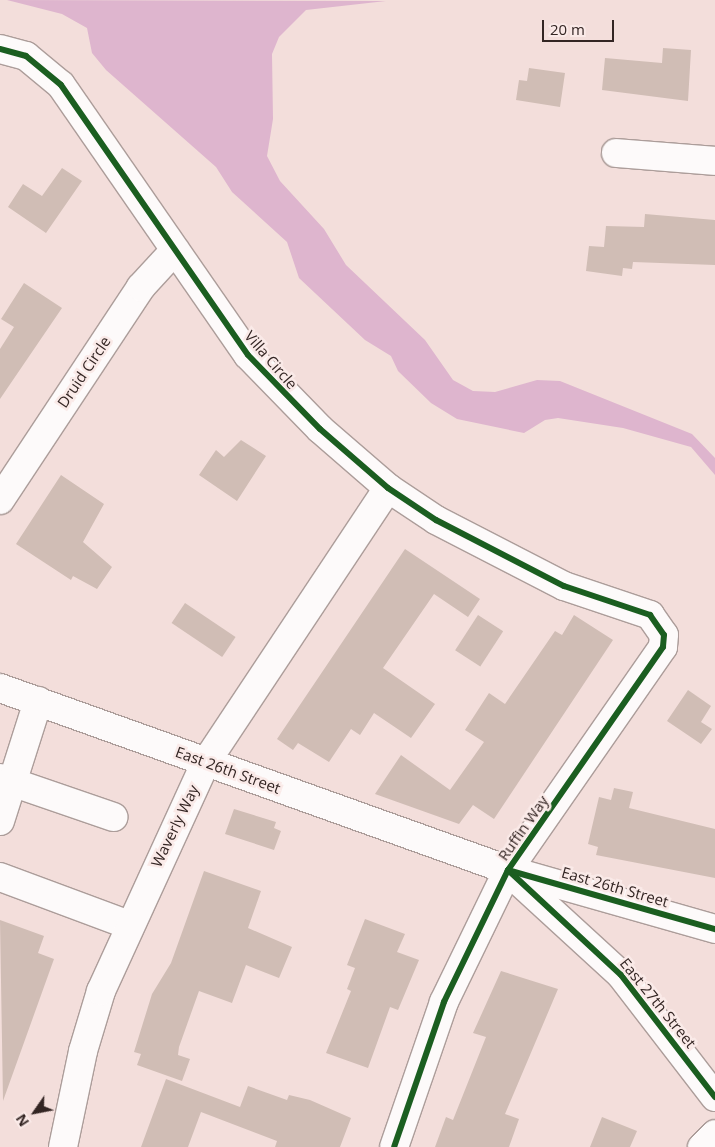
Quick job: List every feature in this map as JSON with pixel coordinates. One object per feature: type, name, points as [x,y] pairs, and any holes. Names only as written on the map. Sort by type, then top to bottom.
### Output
[{"type":"street","name":"Villa Circle","points":[[0,49],[26,56],[61,85],[202,292],[273,384],[388,488],[509,561],[606,600]]},
{"type":"street","points":[[616,153],[715,162]]},
{"type":"street","name":"Druid Circle","points":[[0,500],[141,287],[175,250]]},
{"type":"street","name":"Waverly Way","points":[[64,1147],[83,1051],[129,925],[206,762],[388,488]]},
{"type":"street","name":"Ruffin Way","points":[[394,1147],[444,1002],[508,870],[663,647],[664,635],[650,615],[606,600]]},
{"type":"street","name":"East 26th Street","points":[[0,688],[508,870],[715,929]]},
{"type":"street","points":[[0,821],[6,781],[38,701]]},
{"type":"street","points":[[6,781],[113,817]]},
{"type":"street","name":"East 27th Street","points":[[508,870],[621,975],[715,1097]]},
{"type":"street","points":[[0,877],[129,925]]},
{"type":"street","points":[[702,1147],[715,1134]]},
{"type":"shaded area","points":[[7,0],[386,1],[306,10],[279,37],[272,54],[273,119],[267,156],[280,181],[324,229],[346,265],[425,340],[453,380],[473,391],[495,392],[537,380],[560,381],[692,434],[715,458],[715,475],[691,447],[623,428],[558,418],[545,420],[524,433],[457,419],[431,403],[398,371],[391,356],[365,340],[299,278],[287,242],[232,192],[216,167],[106,70],[92,53],[87,28],[62,14]]},
{"type":"building","points":[[663,48],[691,50],[688,101],[602,90],[605,58],[662,63]]},
{"type":"building","points":[[529,68],[565,73],[560,107],[516,100],[519,80],[527,81]]},
{"type":"building","points":[[62,168],[82,181],[46,233],[8,207],[23,184],[42,196]]},
{"type":"building","points":[[645,214],[715,220],[715,265],[633,262],[632,269],[623,268],[622,276],[586,271],[589,246],[604,247],[606,226],[644,227]]},
{"type":"building","points":[[24,283],[62,308],[0,399],[0,349],[14,327],[1,319]]},
{"type":"building","points":[[241,440],[266,456],[237,501],[199,475],[216,450],[224,457]]},
{"type":"building","points":[[61,475],[104,504],[83,542],[112,567],[97,589],[73,576],[71,580],[16,544]]},
{"type":"building","points":[[405,549],[480,599],[468,617],[434,594],[383,668],[435,704],[411,738],[374,713],[360,735],[351,729],[329,762],[298,743],[293,750],[277,739]]},
{"type":"building","points":[[185,603],[236,637],[222,657],[172,623]]},
{"type":"building","points":[[478,615],[503,631],[480,667],[455,650]]},
{"type":"building","points":[[574,615],[613,640],[494,819],[473,805],[459,824],[375,794],[401,755],[450,790],[484,742],[465,730],[489,693],[505,704],[555,631],[562,635]]},
{"type":"building","points":[[688,690],[711,706],[701,722],[712,729],[701,744],[667,721]]},
{"type":"building","points":[[614,788],[633,792],[629,808],[715,829],[715,878],[596,855],[598,847],[588,844],[599,797],[611,800]]},
{"type":"building","points":[[234,809],[276,822],[274,828],[281,831],[274,850],[225,834]]},
{"type":"building","points":[[204,871],[261,891],[248,928],[292,947],[279,978],[246,965],[232,1003],[199,991],[179,1047],[178,1055],[190,1059],[182,1081],[137,1065],[141,1054],[134,1052],[152,994],[171,963]]},
{"type":"building","points":[[365,919],[405,934],[397,952],[419,960],[398,1010],[390,1007],[368,1068],[326,1053],[351,991],[347,989],[355,968],[347,965]]},
{"type":"building","points":[[0,920],[44,936],[38,953],[54,959],[3,1101]]},
{"type":"building","points":[[501,971],[558,989],[505,1114],[519,1119],[509,1147],[435,1147],[446,1117],[453,1120],[486,1037],[473,1033]]},
{"type":"building","points":[[166,1079],[240,1107],[248,1086],[287,1100],[289,1095],[310,1100],[351,1118],[340,1147],[275,1147],[277,1141],[201,1112],[188,1147],[141,1147]]},
{"type":"building","points":[[602,1117],[637,1131],[630,1147],[590,1147]]},
{"type":"cycle path","points":[[0,49],[26,56],[61,85],[248,355],[320,429],[388,488],[436,520],[564,586],[650,615],[664,635],[663,647],[508,870],[444,1002],[394,1147]]},
{"type":"cycle path","points":[[508,870],[621,975],[715,1097]]},
{"type":"cycle path","points":[[511,871],[715,929]]}]
